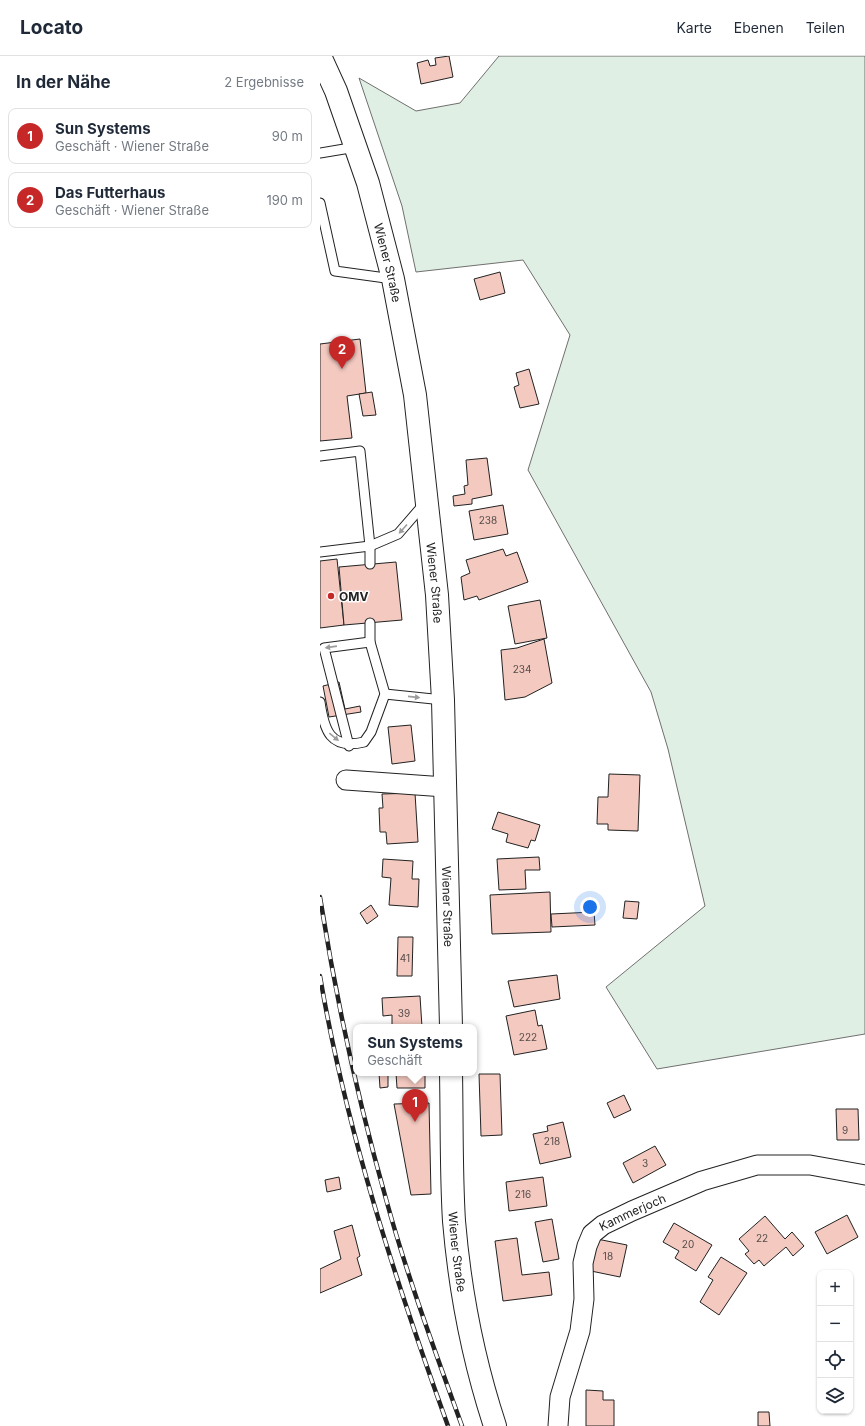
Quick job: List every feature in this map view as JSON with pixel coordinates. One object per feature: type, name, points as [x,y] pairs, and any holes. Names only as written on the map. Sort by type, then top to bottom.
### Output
[{"type":"main road","name":"Wiener Straße","points":[[320,56],[336,91],[357,147],[372,196],[392,280],[415,395],[437,595],[445,787],[450,1024]]},
{"type":"main road","name":"Wiener Straße","points":[[452,1076],[454,1221],[462,1294],[472,1347],[482,1387],[495,1426]]},
{"type":"street","points":[[346,780],[445,787]]},
{"type":"street","name":"Kammerjoch","points":[[558,1426],[560,1396],[580,1331],[584,1299],[583,1263],[587,1246],[592,1234],[598,1229],[632,1211],[702,1181],[757,1165],[810,1165],[865,1175]]},
{"type":"lane","points":[[320,154],[357,147]]},
{"type":"lane","points":[[320,203],[335,271],[392,280]]},
{"type":"lane","points":[[320,456],[360,451],[370,546],[370,564]]},
{"type":"lane","points":[[320,552],[370,546],[398,534],[426,502]]},
{"type":"lane","points":[[320,702],[324,724],[332,737],[349,746],[364,742],[372,732],[385,694],[370,642],[370,623]]},
{"type":"lane","points":[[349,746],[324,648],[370,642]]},
{"type":"lane","points":[[385,694],[442,700]]},
{"type":"green space","points":[[499,56],[865,56],[865,1034],[657,1069],[606,987],[705,906],[668,749],[651,692],[528,470],[570,335],[523,260],[416,272],[402,206],[359,78],[416,111],[460,103]]},
{"type":"building","points":[[449,56],[453,77],[421,84],[417,63],[428,60],[430,66],[436,65],[435,58]]},
{"type":"building","points":[[500,272],[505,293],[480,300],[474,279]]},
{"type":"building","points":[[360,339],[366,393],[347,396],[352,438],[320,441],[320,344]]},
{"type":"building","points":[[529,369],[539,404],[520,408],[514,387],[519,385],[516,373]]},
{"type":"building","points":[[372,392],[376,415],[363,416],[359,394]]},
{"type":"building","points":[[487,458],[492,495],[472,499],[472,504],[454,506],[453,496],[465,494],[464,486],[468,485],[466,460]]},
{"type":"building","points":[[503,505],[508,534],[474,540],[469,511]]},
{"type":"building","points":[[503,549],[506,556],[517,552],[528,582],[479,600],[477,596],[464,600],[461,577],[470,573],[466,560]]},
{"type":"building","name":"OMV","points":[[337,559],[344,625],[320,628],[320,561]]},
{"type":"building","name":"OMV","points":[[396,562],[402,620],[344,625],[339,567]]},
{"type":"building","points":[[540,600],[547,638],[515,644],[508,606]]},
{"type":"building","points":[[544,639],[552,683],[525,697],[505,700],[501,650],[517,648]]},
{"type":"building","points":[[339,682],[345,709],[360,706],[361,712],[329,717],[323,686]]},
{"type":"building","points":[[411,725],[415,761],[392,764],[388,727]]},
{"type":"building","points":[[609,774],[640,775],[638,831],[608,830],[608,824],[597,824],[598,797],[608,797]]},
{"type":"building","points":[[415,793],[418,842],[387,844],[386,832],[380,832],[379,808],[383,808],[382,794]]},
{"type":"building","points":[[498,812],[540,825],[535,841],[531,840],[528,848],[506,842],[508,834],[492,829]]},
{"type":"building","points":[[539,857],[540,870],[525,870],[526,889],[499,890],[497,859]]},
{"type":"building","points":[[383,859],[413,861],[412,879],[419,879],[418,907],[389,905],[391,878],[382,877]]},
{"type":"building","points":[[550,892],[551,932],[492,934],[490,895]]},
{"type":"building","points":[[625,901],[639,902],[637,919],[623,918]]},
{"type":"building","points":[[371,905],[378,916],[367,924],[360,913]]},
{"type":"building","points":[[594,912],[595,925],[552,927],[551,914]]},
{"type":"building","points":[[398,937],[413,937],[412,976],[397,976]]},
{"type":"building","points":[[557,975],[560,999],[514,1007],[508,981]]},
{"type":"building","points":[[420,996],[422,1024],[392,1024],[392,1015],[383,1016],[382,998]]},
{"type":"building","points":[[535,1010],[538,1026],[542,1025],[547,1049],[514,1055],[506,1016]]},
{"type":"building","points":[[479,1074],[500,1074],[502,1135],[481,1136]]},
{"type":"building","points":[[379,1076],[388,1076],[388,1087],[380,1088]]},
{"type":"building","points":[[396,1076],[425,1076],[425,1088],[397,1088]]},
{"type":"building","points":[[624,1095],[631,1110],[614,1118],[607,1103]]},
{"type":"building","points":[[429,1103],[431,1194],[411,1195],[394,1104]]},
{"type":"building","points":[[836,1109],[858,1109],[859,1140],[837,1140]]},
{"type":"building","points":[[563,1122],[571,1157],[540,1164],[533,1134],[548,1131],[547,1126]]},
{"type":"building","points":[[655,1146],[666,1165],[633,1183],[623,1163]]},
{"type":"building","points":[[339,1177],[341,1189],[327,1192],[325,1180]]},
{"type":"building","points":[[543,1177],[547,1206],[509,1211],[506,1182]]},
{"type":"building","points":[[847,1215],[858,1237],[827,1254],[815,1232]]},
{"type":"building","points":[[765,1216],[785,1239],[792,1232],[804,1246],[793,1256],[786,1247],[764,1266],[759,1260],[754,1264],[745,1254],[749,1251],[739,1239]]},
{"type":"building","points":[[552,1219],[559,1259],[543,1262],[535,1222]]},
{"type":"building","points":[[674,1223],[712,1245],[696,1271],[675,1258],[679,1251],[663,1242]]},
{"type":"building","points":[[352,1225],[360,1256],[357,1258],[362,1275],[320,1293],[320,1269],[341,1259],[334,1231]]},
{"type":"building","points":[[517,1238],[522,1275],[549,1272],[552,1295],[503,1301],[495,1241]]},
{"type":"building","points":[[597,1239],[627,1245],[620,1277],[591,1271]]},
{"type":"building","points":[[721,1257],[747,1273],[719,1315],[700,1302],[713,1280],[708,1277]]},
{"type":"building","points":[[586,1390],[603,1391],[603,1400],[614,1400],[614,1426],[586,1426]]},
{"type":"building","points":[[758,1412],[769,1412],[770,1426],[758,1426]]},
{"type":"railway","points":[[320,897],[333,973],[353,1070]]},
{"type":"railway","points":[[320,976],[344,1091],[374,1204],[409,1315],[448,1426]]},
{"type":"railway","points":[[354,1076],[394,1228],[412,1285],[462,1426]]},
{"type":"place","name":"Das Futterhaus","points":[[342,369]]},
{"type":"place","name":"OMV","points":[[331,596]]},
{"type":"place","name":"Sun Systems","points":[[415,1122]]}]
